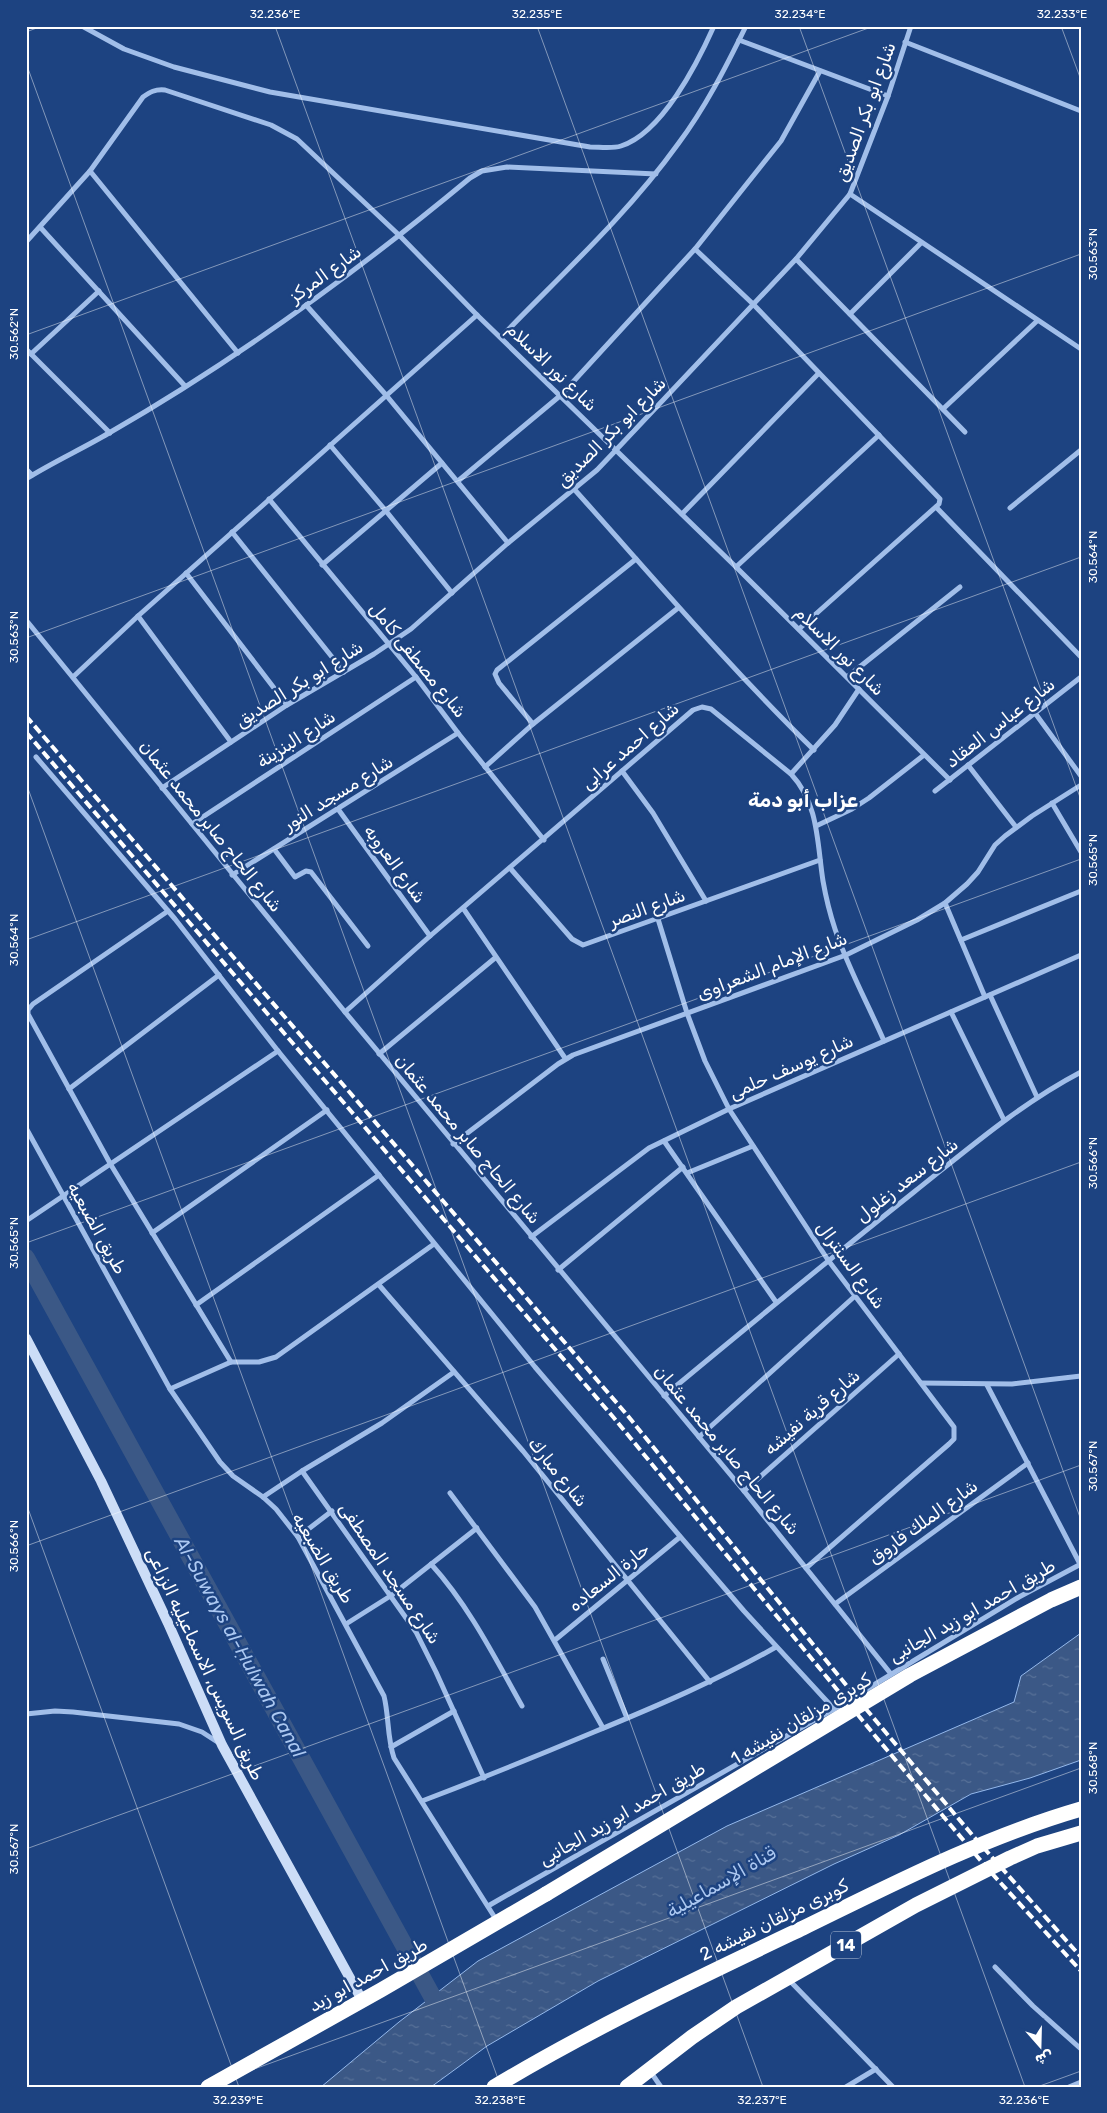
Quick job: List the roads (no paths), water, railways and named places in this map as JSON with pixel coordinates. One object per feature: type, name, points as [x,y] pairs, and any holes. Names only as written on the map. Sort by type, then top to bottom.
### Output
[{"type":"highway","name":"كوبرى مزلقان نفيشه 1","points":[[546,1894],[910,1676],[1051,1600],[1081,1587]]},
{"type":"highway","name":"كوبرى مزلقان نفيشه 2","points":[[494,2087],[548,2054],[617,2017],[963,1851],[1081,1809]]},
{"type":"highway","name":"14","points":[[627,2087],[722,2017],[916,1905],[987,1868],[1037,1846],[1081,1834]]},
{"type":"highway","name":"طريق احمد ابو زيد","points":[[208,2087],[381,1990],[546,1894]]},
{"type":"main road","name":"طريق السويس, الاسماعيليه الزراعى","points":[[26,1338],[101,1481],[168,1622],[222,1745],[362,2000]]},
{"type":"street","points":[[82,26],[124,49],[174,67],[270,92],[590,147],[620,147],[640,138],[657,122],[678,93],[714,26]]},
{"type":"street","points":[[501,337],[656,174],[690,127],[746,26]]},
{"type":"street","name":"شارع ابو بكر الصديق","points":[[162,788],[288,705],[411,629],[508,543],[574,489],[616,450],[796,259],[850,194],[888,96],[910,26]]},
{"type":"street","points":[[739,40],[888,96]]},
{"type":"street","points":[[905,42],[1081,110]]},
{"type":"street","points":[[458,481],[561,395],[696,249],[781,141],[820,71]]},
{"type":"street","name":"شارع نور الاسلام","points":[[90,171],[143,98],[158,89],[271,125],[289,133],[400,236],[477,315],[736,566],[950,780]]},
{"type":"street","name":"شارع المركز","points":[[26,478],[110,433],[238,353],[400,236],[470,178],[482,171],[493,168],[656,174]]},
{"type":"street","points":[[26,242],[90,171],[238,353]]},
{"type":"street","points":[[850,194],[1081,349]]},
{"type":"street","points":[[40,227],[185,386]]},
{"type":"street","points":[[850,314],[921,243]]},
{"type":"street","points":[[696,249],[753,304],[818,374],[939,497],[940,502],[936,506],[799,629]]},
{"type":"street","points":[[796,259],[965,432]]},
{"type":"street","points":[[31,354],[99,291]]},
{"type":"street","points":[[306,305],[386,395],[508,543]]},
{"type":"street","points":[[73,677],[138,616],[477,315]]},
{"type":"street","points":[[943,409],[1037,321]]},
{"type":"street","points":[[26,349],[110,433]]},
{"type":"street","points":[[682,514],[818,374]]},
{"type":"street","points":[[736,566],[879,436]]},
{"type":"street","points":[[330,445],[452,593]]},
{"type":"street","points":[[1010,508],[1081,450]]},
{"type":"street","points":[[322,565],[442,463]]},
{"type":"street","points":[[26,469],[32,475]]},
{"type":"street","points":[[574,489],[678,608],[814,750]]},
{"type":"street","name":"شارع مصطفى كامل","points":[[269,499],[416,677],[458,734],[544,840]]},
{"type":"street","points":[[936,506],[1081,657]]},
{"type":"street","points":[[232,532],[344,672]]},
{"type":"street","points":[[533,724],[498,683],[495,674],[497,670],[636,559]]},
{"type":"street","points":[[186,573],[288,705]]},
{"type":"street","points":[[847,677],[960,587]]},
{"type":"street","points":[[485,767],[533,724],[678,608]]},
{"type":"street","points":[[138,616],[231,742]]},
{"type":"street","name":"شارع الحاج صابر محمد عثمان","points":[[26,620],[344,1012],[744,1491],[891,1674]]},
{"type":"street","name":"شارع البنزينة","points":[[192,824],[416,677]]},
{"type":"street","name":"شارع عباس العقاد","points":[[936,791],[1081,677]]},
{"type":"street","points":[[791,774],[835,725],[859,689]]},
{"type":"street","name":"شارع احمد عرابى","points":[[344,1012],[693,710],[702,707],[711,708],[791,774],[800,784],[811,806],[816,826],[829,907],[846,955],[884,1041]]},
{"type":"street","points":[[1035,713],[1081,776]]},
{"type":"street","name":"شارع مسجد النور","points":[[232,875],[458,734]]},
{"type":"street","points":[[816,826],[852,809],[869,798],[924,755]]},
{"type":"street","points":[[36,757],[168,910],[278,1051],[535,1367],[776,1647],[834,1709]]},
{"type":"street","points":[[968,765],[1016,827]]},
{"type":"street","points":[[622,771],[653,813],[706,901]]},
{"type":"street","name":"شارع الإمام الشعراوى","points":[[453,1144],[565,1058],[846,955],[917,920],[946,903],[967,884],[978,872],[995,845],[1016,827],[1081,785]]},
{"type":"street","points":[[1052,803],[1081,852]]},
{"type":"street","name":"شارع العروبه","points":[[338,809],[430,936]]},
{"type":"street","points":[[274,849],[295,877],[306,871],[311,872],[368,946]]},
{"type":"street","name":"شارع النصر","points":[[510,868],[577,943],[589,944],[820,860]]},
{"type":"street","points":[[961,940],[1081,891]]},
{"type":"street","points":[[946,903],[961,940],[1037,1097]]},
{"type":"street","points":[[462,908],[565,1058]]},
{"type":"street","points":[[168,910],[28,1010],[30,1017],[111,1164],[231,1362]]},
{"type":"street","name":"شارع السنترال","points":[[658,919],[687,1013],[706,1061],[729,1109],[828,1260],[954,1427],[954,1439],[806,1568]]},
{"type":"street","name":"شارع يوسف حلمى","points":[[530,1237],[649,1148],[729,1109],[1081,955]]},
{"type":"street","points":[[379,1054],[495,958]]},
{"type":"street","points":[[69,1089],[219,975]]},
{"type":"street","points":[[951,1012],[1004,1120]]},
{"type":"street","points":[[26,1221],[278,1051]]},
{"type":"street","name":"شارع سعد زغلول","points":[[664,1396],[776,1302],[1004,1120],[1037,1097],[1081,1072]]},
{"type":"street","points":[[152,1233],[327,1110]]},
{"type":"street","name":"طريق الضبعيه","points":[[26,1128],[170,1389],[220,1462],[247,1488],[263,1497],[282,1516],[298,1537],[384,1696],[394,1758],[498,1922]]},
{"type":"street","points":[[664,1141],[776,1302]]},
{"type":"street","points":[[687,1173],[753,1146]]},
{"type":"street","points":[[558,1270],[683,1168]]},
{"type":"street","points":[[196,1305],[379,1175]]},
{"type":"street","points":[[170,1389],[231,1362],[259,1362],[276,1358],[434,1244]]},
{"type":"street","name":"شارع مبارك","points":[[379,1284],[523,1451],[710,1682]]},
{"type":"street","points":[[699,1437],[855,1296]]},
{"type":"street","name":"شارع قرية نفيشه","points":[[744,1491],[899,1354]]},
{"type":"street","points":[[263,1497],[302,1470],[382,1422],[454,1372]]},
{"type":"street","points":[[921,1383],[987,1385],[1080,1377]]},
{"type":"street","points":[[987,1385],[1080,1564]]},
{"type":"street","name":"شارع الملك فاروق","points":[[835,1604],[1028,1463]]},
{"type":"street","name":"شارع مسجد المصطفى","points":[[302,1470],[392,1595],[427,1652],[484,1778]]},
{"type":"street","points":[[450,1493],[516,1580],[555,1640],[603,1728]]},
{"type":"street","points":[[298,1537],[332,1511]]},
{"type":"street","points":[[346,1624],[392,1595],[477,1528]]},
{"type":"street","name":"حارة السعاده","points":[[555,1640],[680,1537]]},
{"type":"street","points":[[431,1564],[459,1596],[522,1706]]},
{"type":"street","name":"طريق احمد ابو زيد الجانبى","points":[[488,1906],[834,1709],[1019,1596],[1080,1564]]},
{"type":"street","points":[[422,1801],[484,1778],[710,1682],[776,1647]]},
{"type":"street","points":[[602,1659],[627,1718]]},
{"type":"street","points":[[26,1714],[55,1711],[73,1712],[179,1724],[202,1732],[222,1745]]},
{"type":"street","points":[[391,1747],[454,1711]]},
{"type":"street","points":[[995,1967],[1033,2006],[1081,2049]]},
{"type":"street","points":[[787,1978],[893,2087]]},
{"type":"street","points":[[649,2069],[661,2087]]},
{"type":"street","points":[[846,2087],[876,2069]]},
{"type":"street","points":[[1069,2087],[1081,2082]]},
{"type":"water","name":"قناة الإسماعيلية","points":[[1081,1633],[1081,1760],[1030,1778],[971,1794],[899,1835],[834,1864],[598,1981],[487,2046],[431,2087],[321,2087],[399,2022],[478,1961],[727,1826],[1014,1702],[1021,1676]]},
{"type":"waterway","name":"Al-Suways al-Ḥulwah Canal","points":[[26,1258],[443,2016]]},
{"type":"railway","points":[[26,716],[628,1416],[855,1696],[974,1837],[1081,1957]]},
{"type":"railway","points":[[26,732],[614,1418],[876,1737],[987,1868],[1081,1971]]},
{"type":"district","name":"عزاب أبو دمة","points":[[803,800]]}]
